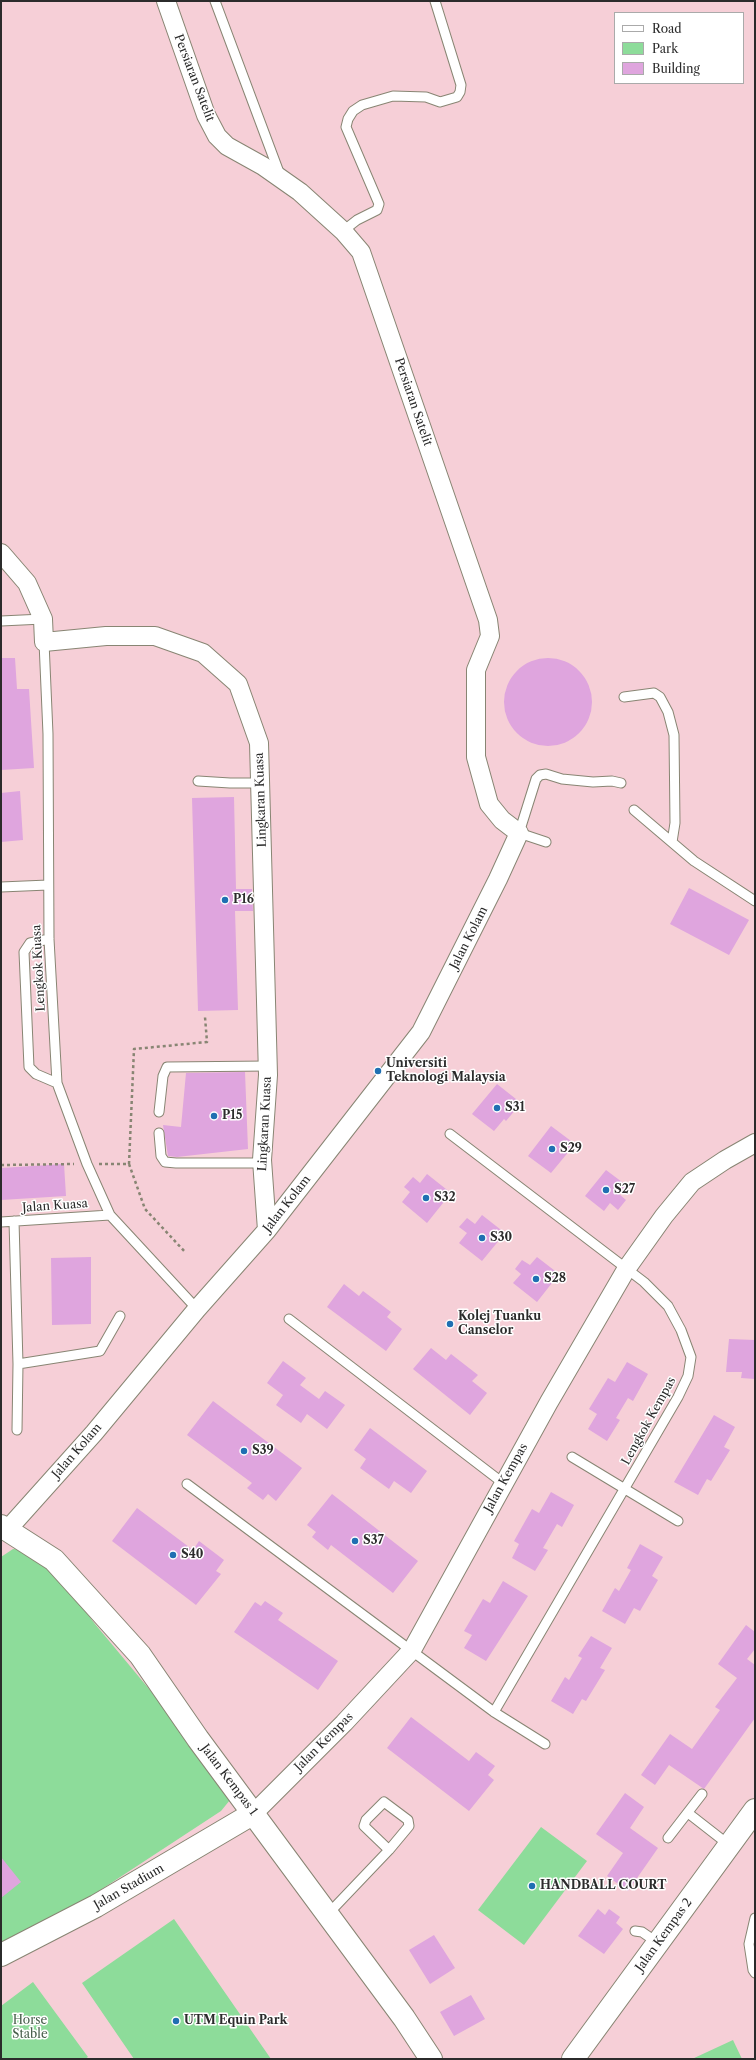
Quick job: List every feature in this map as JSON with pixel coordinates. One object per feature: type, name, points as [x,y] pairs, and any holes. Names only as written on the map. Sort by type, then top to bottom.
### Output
[{"type":"street","name":"Persiaran Satelit","points":[[166,1],[206,115],[217,136],[227,146],[281,178],[343,231],[357,246],[364,258],[488,620],[490,636],[476,670],[476,757],[489,804],[502,820],[519,833]]},
{"type":"street","points":[[1,553],[27,583],[43,619],[44,642]]},
{"type":"street","name":"Lingkaran Kuasa","points":[[44,642],[106,636],[155,636],[203,653],[238,684],[259,743],[268,1066],[262,1163],[267,1230]]},
{"type":"street","name":"Jalan Kolam","points":[[3,1531],[94,1433],[197,1309],[267,1230],[421,1032],[498,879],[519,833]]},
{"type":"street","name":"Jalan Kempas","points":[[254,1813],[344,1723],[412,1650],[503,1483],[627,1268],[664,1216],[692,1182],[725,1160],[755,1144]]},
{"type":"street","name":"Jalan Kempas 1","points":[[3,1531],[54,1560],[140,1656],[198,1739],[404,2018],[431,2059]]},
{"type":"street","name":"Jalan Kempas 2","points":[[573,2059],[755,1811]]},
{"type":"street","name":"Jalan Stadium","points":[[1,1955],[96,1906],[254,1813]]},
{"type":"lane","points":[[215,1],[281,178]]},
{"type":"lane","points":[[343,231],[357,220],[377,210],[379,204],[346,127],[348,119],[353,111],[367,103],[393,96],[426,98],[440,102],[457,97],[460,92],[461,85],[435,1]]},
{"type":"lane","points":[[1,621],[43,619]]},
{"type":"lane","name":"Lengkok Kuasa","points":[[44,642],[48,734],[49,939],[57,1083],[87,1164],[110,1215],[197,1309]]},
{"type":"lane","points":[[624,697],[654,693],[660,697],[668,712],[674,735],[675,823],[672,842]]},
{"type":"lane","points":[[519,833],[536,779],[540,776],[546,774],[562,779],[593,782],[612,781],[621,783]]},
{"type":"lane","points":[[198,781],[260,783]]},
{"type":"lane","points":[[634,810],[694,861],[755,901]]},
{"type":"lane","name":"Persiaran Satelit","points":[[519,833],[546,842]]},
{"type":"lane","points":[[1,887],[48,885]]},
{"type":"lane","points":[[49,939],[30,943],[24,952],[28,1055],[29,1067],[36,1074],[57,1083]]},
{"type":"lane","points":[[159,1112],[163,1076],[167,1068],[268,1066]]},
{"type":"lane","points":[[159,1133],[161,1156],[165,1162],[262,1163]]},
{"type":"lane","name":"Lengkok Kempas","points":[[450,1134],[627,1268],[668,1306],[681,1330],[691,1357],[688,1376],[678,1397],[494,1712]]},
{"type":"lane","name":"Jalan Kuasa","points":[[1,1222],[110,1215]]},
{"type":"lane","points":[[14,1221],[18,1364],[17,1430]]},
{"type":"lane","points":[[18,1364],[100,1351],[120,1316]]},
{"type":"lane","points":[[290,1319],[503,1483]]},
{"type":"lane","points":[[572,1457],[678,1521]]},
{"type":"lane","points":[[187,1484],[494,1712],[545,1744]]},
{"type":"lane","points":[[668,1838],[702,1794]]},
{"type":"lane","points":[[328,1914],[389,1850],[409,1826],[408,1820],[384,1802],[366,1820],[364,1826],[389,1850]]},
{"type":"lane","points":[[688,1813],[729,1845]]},
{"type":"lane","points":[[755,1918],[750,1944],[752,1970],[755,1973]]},
{"type":"lane","points":[[636,1930],[642,1932],[658,1943]]},
{"type":"path","points":[[1,1165],[64,1164]]},
{"type":"path","points":[[87,1164],[129,1164],[145,1209],[186,1253]]},
{"type":"shaded area","name":"Universiti Teknologi Malaysia","points":[[1,1],[755,1],[755,2059],[1,2059]]},
{"type":"green space","points":[[13,1549],[26,1550],[58,1575],[95,1624],[179,1725],[230,1800],[221,1811],[76,1906],[1,1947],[1,1557]]},
{"type":"green space","name":"HANDBALL COURT","points":[[541,1827],[587,1861],[524,1945],[478,1910]]},
{"type":"green space","name":"UTM Equin Park","points":[[174,1919],[271,2059],[134,2059],[82,1983]]},
{"type":"green space","name":"Horse Stable","points":[[33,1982],[88,2057],[85,2059],[1,2059],[1,2006]]},
{"type":"green space","points":[[733,2040],[742,2059],[692,2059]]},
{"type":"building","points":[[1,658],[15,658],[17,689],[29,689],[34,768],[1,770]]},
{"type":"building","points":[[548,658],[565,661],[579,671],[589,685],[592,702],[589,719],[579,733],[565,743],[548,746],[531,743],[517,733],[507,719],[504,702],[507,685],[517,671],[531,661]]},
{"type":"building","points":[[20,791],[23,840],[1,842],[1,793]]},
{"type":"building","name":"P16","points":[[234,797],[236,889],[252,889],[253,911],[235,911],[238,1010],[198,1011],[192,798]]},
{"type":"building","points":[[689,888],[749,920],[729,955],[670,924]]},
{"type":"building","name":"P15","points":[[245,1072],[248,1149],[177,1157],[168,1156],[163,1125],[181,1127],[186,1073]]},
{"type":"building","name":"S31","points":[[497,1084],[521,1103],[506,1121],[504,1119],[494,1131],[472,1114]]},
{"type":"building","name":"S29","points":[[551,1126],[575,1144],[551,1173],[528,1156]]},
{"type":"building","points":[[64,1164],[66,1196],[1,1200],[1,1168]]},
{"type":"building","name":"S27","points":[[606,1170],[626,1185],[619,1194],[626,1200],[618,1210],[610,1203],[604,1211],[585,1196]]},
{"type":"building","name":"S32","points":[[427,1174],[451,1193],[427,1223],[402,1202],[410,1192],[404,1187],[413,1177],[420,1183]]},
{"type":"building","name":"S30","points":[[482,1215],[505,1233],[482,1261],[459,1243],[467,1233],[459,1227],[467,1218],[475,1224]]},
{"type":"building","points":[[91,1257],[91,1324],[52,1325],[51,1258]]},
{"type":"building","name":"S28","points":[[537,1257],[559,1274],[537,1302],[513,1283],[521,1274],[515,1269],[522,1260],[530,1265]]},
{"type":"building","points":[[344,1284],[359,1296],[363,1291],[391,1312],[387,1317],[402,1329],[386,1351],[327,1307]]},
{"type":"building","points":[[729,1339],[755,1340],[755,1379],[741,1378],[742,1372],[726,1372]]},
{"type":"building","points":[[431,1348],[446,1360],[451,1354],[478,1375],[472,1381],[487,1393],[470,1415],[413,1369]]},
{"type":"building","points":[[283,1361],[306,1378],[300,1385],[319,1399],[325,1391],[345,1405],[327,1429],[307,1414],[301,1423],[276,1405],[283,1395],[267,1383]]},
{"type":"building","points":[[627,1362],[648,1374],[633,1401],[628,1398],[616,1418],[620,1420],[607,1441],[588,1429],[597,1414],[589,1409],[608,1378],[615,1382]]},
{"type":"building","name":"S39","points":[[213,1401],[302,1468],[276,1501],[268,1494],[263,1500],[247,1488],[252,1483],[187,1435]]},
{"type":"building","points":[[714,1415],[735,1427],[724,1447],[730,1450],[711,1481],[707,1479],[698,1495],[674,1482]]},
{"type":"building","points":[[370,1428],[427,1471],[411,1493],[394,1481],[389,1489],[360,1468],[366,1459],[354,1450]]},
{"type":"building","points":[[551,1492],[574,1505],[562,1527],[557,1524],[543,1548],[548,1550],[535,1571],[512,1558],[519,1544],[514,1541],[532,1509],[539,1513]]},
{"type":"building","name":"S37","points":[[332,1494],[418,1561],[393,1593],[331,1545],[328,1550],[312,1537],[316,1532],[307,1525]]},
{"type":"building","name":"S40","points":[[137,1508],[193,1550],[199,1541],[224,1560],[216,1571],[221,1574],[196,1605],[112,1541]]},
{"type":"building","points":[[640,1544],[663,1557],[652,1576],[658,1580],[640,1611],[634,1608],[625,1624],[602,1611],[615,1588],[619,1591],[631,1570],[627,1568]]},
{"type":"building","points":[[503,1581],[528,1596],[486,1661],[464,1648],[472,1635],[464,1631],[483,1599],[490,1603]]},
{"type":"building","points":[[265,1601],[283,1613],[278,1620],[338,1661],[318,1690],[234,1632],[255,1602],[261,1606]]},
{"type":"building","points":[[746,1625],[755,1632],[755,1649],[747,1659],[755,1665],[755,1718],[704,1789],[669,1765],[655,1785],[641,1775],[670,1734],[692,1749],[720,1710],[715,1707],[737,1678],[718,1664]]},
{"type":"building","points":[[591,1636],[612,1648],[600,1668],[605,1670],[586,1701],[582,1699],[573,1714],[551,1701],[565,1677],[569,1680],[582,1658],[578,1656]]},
{"type":"building","points":[[411,1717],[469,1761],[476,1752],[495,1766],[488,1775],[494,1780],[469,1811],[387,1748]]},
{"type":"building","points":[[625,1793],[644,1807],[630,1828],[658,1848],[628,1891],[607,1876],[623,1853],[596,1834]]},
{"type":"building","points":[[1,1857],[21,1882],[1,1898]]},
{"type":"building","points":[[598,1909],[605,1915],[609,1909],[620,1917],[616,1923],[623,1929],[604,1954],[578,1936]]},
{"type":"building","points":[[434,1935],[455,1968],[430,1984],[409,1950]]},
{"type":"building","points":[[471,1995],[485,2019],[454,2036],[440,2012]]},
{"type":"place","name":"P16","points":[[225,900]]},
{"type":"place","name":"Universiti Teknologi Malaysia","points":[[378,1071]]},
{"type":"place","name":"S31","points":[[497,1108]]},
{"type":"place","name":"P15","points":[[214,1116]]},
{"type":"place","name":"S29","points":[[552,1149]]},
{"type":"place","name":"S27","points":[[606,1190]]},
{"type":"place","name":"S32","points":[[426,1198]]},
{"type":"place","name":"S30","points":[[482,1238]]},
{"type":"place","name":"S28","points":[[536,1279]]},
{"type":"place","name":"Kolej Tuanku Canselor","points":[[450,1324]]},
{"type":"place","name":"S39","points":[[244,1451]]},
{"type":"place","name":"S37","points":[[355,1541]]},
{"type":"place","name":"S40","points":[[173,1555]]},
{"type":"place","name":"HANDBALL COURT","points":[[532,1886]]},
{"type":"place","name":"UTM Equin Park","points":[[176,2021]]}]
